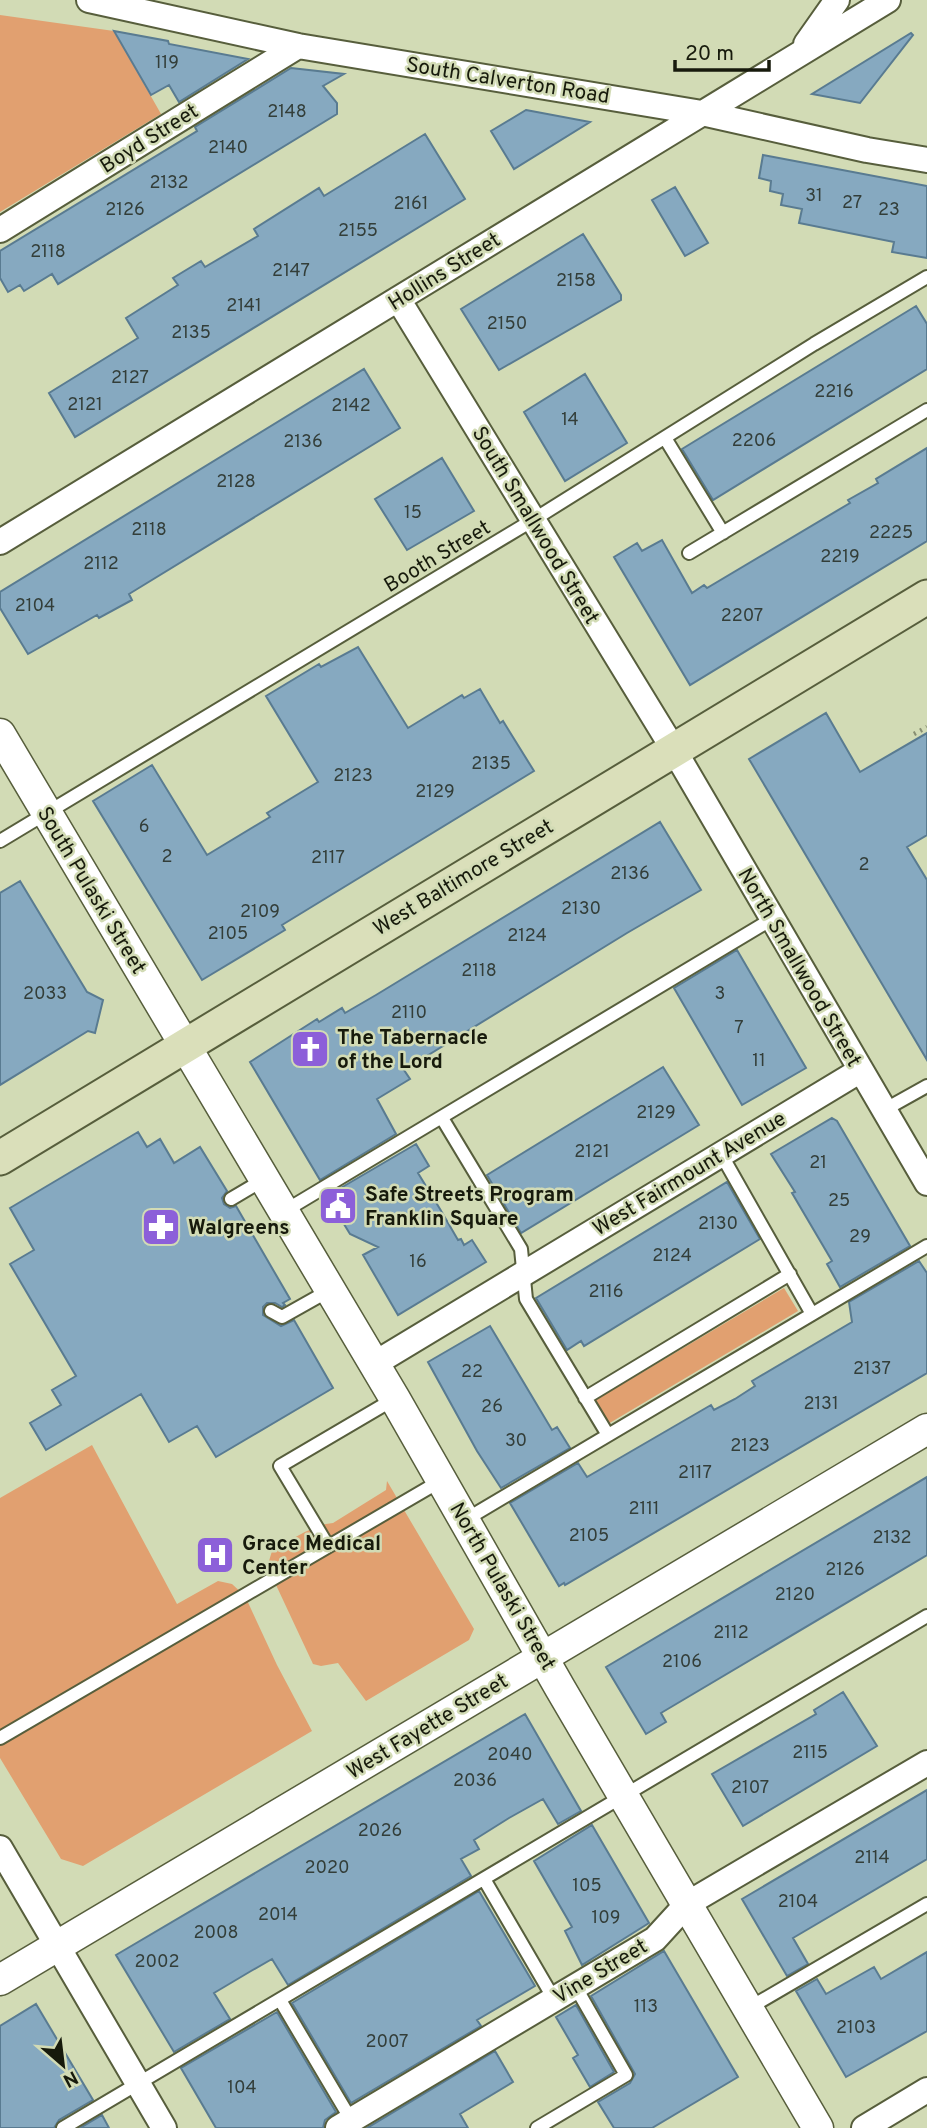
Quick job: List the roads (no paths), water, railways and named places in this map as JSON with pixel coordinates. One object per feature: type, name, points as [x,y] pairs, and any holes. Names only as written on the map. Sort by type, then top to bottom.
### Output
[{"type":"main road","name":"West Baltimore Street","points":[[0,1158],[927,597]]},
{"type":"street","name":"South Calverton Road","points":[[89,0],[298,46],[702,113],[867,150],[927,160]]},
{"type":"street","points":[[800,53],[837,0]]},
{"type":"street","name":"Hollins Street","points":[[0,542],[888,0]]},
{"type":"street","name":"Boyd Street","points":[[0,230],[298,46]]},
{"type":"street","name":"South Smallwood Street","points":[[398,299],[674,750]]},
{"type":"street","name":"South Pulaski Street","points":[[0,734],[185,1046]]},
{"type":"street","name":"North Smallwood Street","points":[[674,750],[927,1183]]},
{"type":"street","name":"North Pulaski Street","points":[[185,1046],[442,1479],[818,2128]]},
{"type":"street","name":"West Fairmount Avenue","points":[[374,1364],[861,1070]]},
{"type":"street","name":"West Fayette Street","points":[[0,1980],[927,1429]]},
{"type":"street","name":"Vine Street","points":[[349,2125],[655,1938],[687,1904],[927,1763]]},
{"type":"street","points":[[0,1848],[164,2128]]},
{"type":"street","points":[[864,2128],[927,2091]]},
{"type":"lane","name":"Booth Street","points":[[0,841],[533,520],[814,344],[927,277]]},
{"type":"lane","points":[[690,553],[927,410]]},
{"type":"lane","points":[[665,438],[723,533]]},
{"type":"lane","points":[[283,1213],[772,919]]},
{"type":"lane","points":[[884,1110],[927,1086]]},
{"type":"lane","points":[[442,1118],[521,1249],[526,1299],[608,1435]]},
{"type":"lane","points":[[721,1154],[813,1314]]},
{"type":"lane","points":[[231,1199],[264,1180]]},
{"type":"lane","points":[[465,1520],[927,1246]]},
{"type":"lane","points":[[585,1398],[790,1274]]},
{"type":"lane","points":[[271,1311],[282,1317],[330,1290]]},
{"type":"lane","points":[[328,1546],[281,1466],[395,1399]]},
{"type":"lane","points":[[0,1738],[442,1479]]},
{"type":"lane","points":[[62,2128],[927,1616]]},
{"type":"lane","points":[[484,1879],[554,1999]]},
{"type":"lane","points":[[748,2008],[927,1904]]},
{"type":"lane","points":[[537,2128],[626,2074],[575,1986]]},
{"type":"lane","points":[[280,2000],[349,2125]]},
{"type":"place","name":"The Tabernacle of the Lord","points":[[310,1049]]},
{"type":"place","name":"Safe Streets Program Franklin Square","points":[[338,1206]]},
{"type":"place","name":"Walgreens","points":[[161,1227]]},
{"type":"place","name":"Grace Medical Center","points":[[215,1555]]}]
